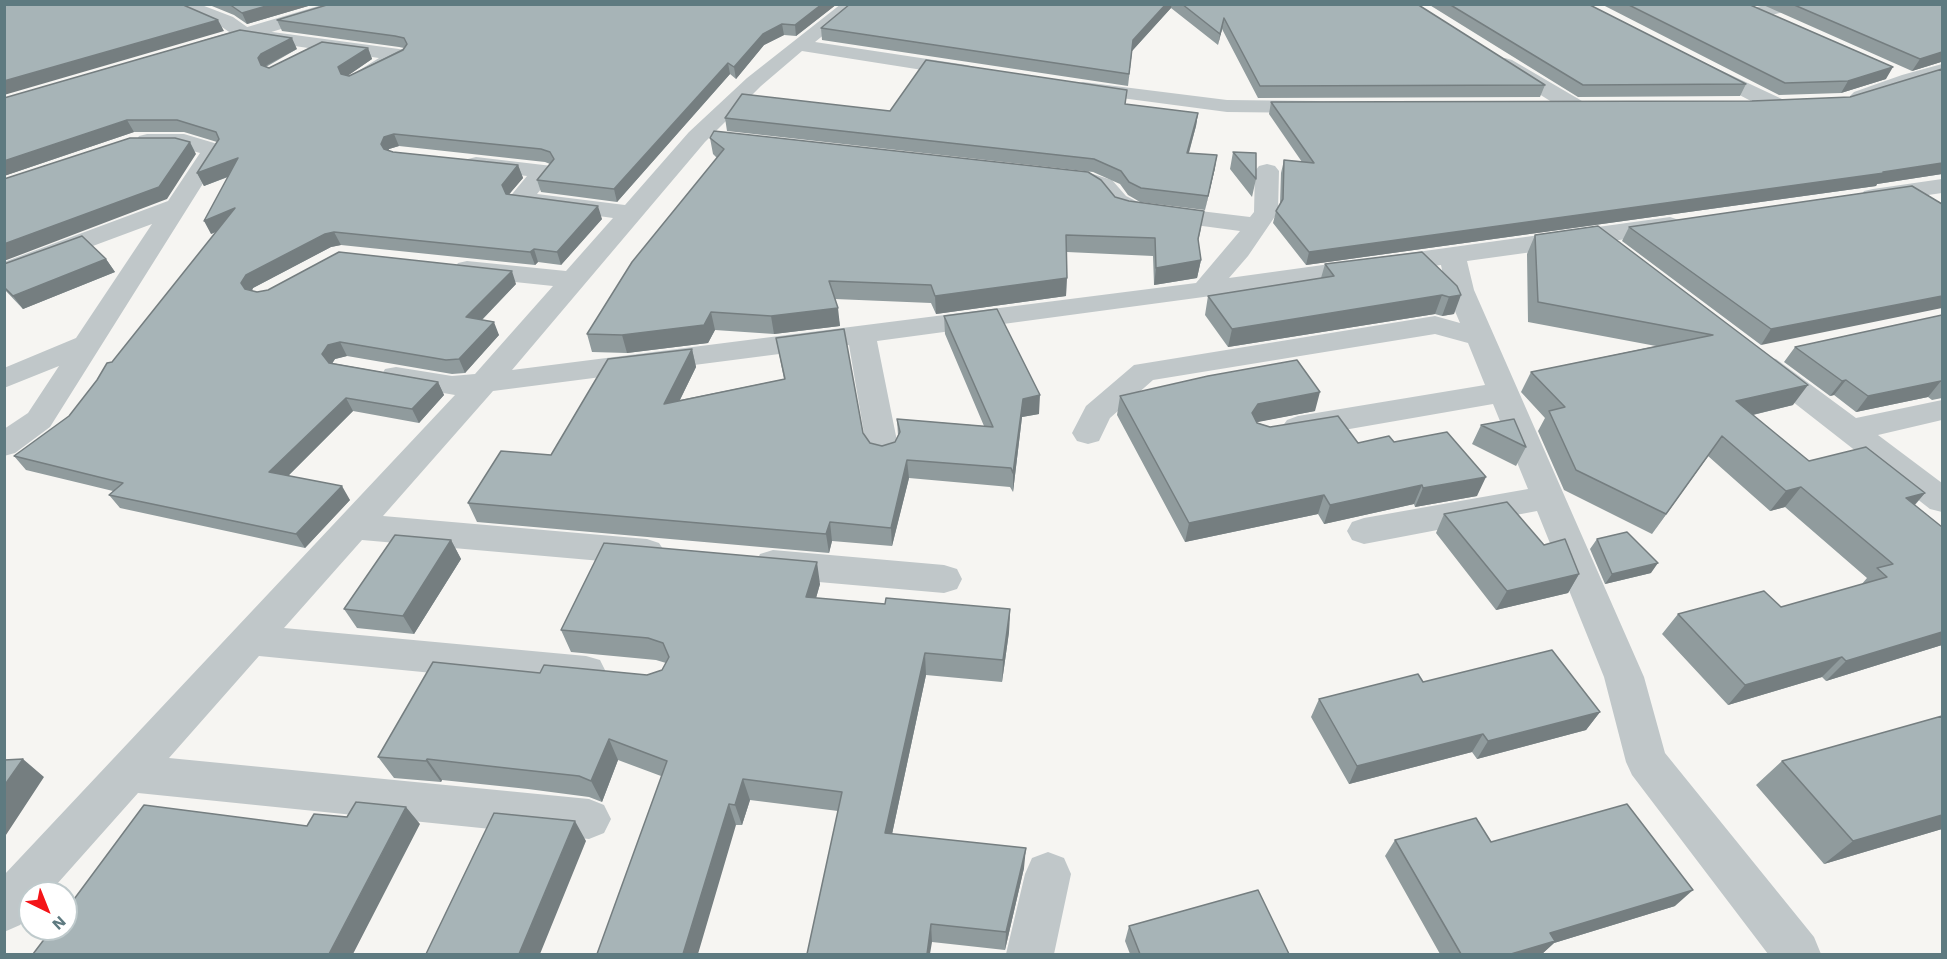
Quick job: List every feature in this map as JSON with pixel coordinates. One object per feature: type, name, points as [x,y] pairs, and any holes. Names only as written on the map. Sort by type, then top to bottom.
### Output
[{"type":"street","points":[[181,4],[226,21],[244,34],[399,55],[355,80]]},
{"type":"street","points":[[190,49],[346,4]]},
{"type":"street","points":[[4,909],[484,383],[631,213],[709,138],[754,82],[798,45],[853,4]]},
{"type":"street","points":[[1737,4],[1790,27]]},
{"type":"street","points":[[1757,13],[1792,4]]},
{"type":"street","points":[[295,61],[324,45]]},
{"type":"street","points":[[798,45],[986,73]]},
{"type":"street","points":[[1487,52],[1574,106]]},
{"type":"street","points":[[1682,57],[1774,104]]},
{"type":"street","points":[[1887,69],[1909,79]]},
{"type":"street","points":[[1843,100],[1877,92],[1909,79],[1942,70]]},
{"type":"street","points":[[1067,86],[1227,106],[1332,107]]},
{"type":"street","points":[[1734,105],[1797,103]]},
{"type":"street","points":[[1539,106],[1597,106]]},
{"type":"street","points":[[4,446],[39,420],[213,150],[184,141],[135,141],[124,145]]},
{"type":"street","points":[[455,161],[544,171],[520,199],[631,213]]},
{"type":"street","points":[[1204,290],[1239,251],[1266,212],[1267,171]]},
{"type":"street","points":[[1047,176],[1093,181],[1111,191],[1116,201],[1123,207],[1136,212],[1257,225]]},
{"type":"street","points":[[1848,199],[1942,186]]},
{"type":"street","points":[[4,271],[176,206]]},
{"type":"street","points":[[371,371],[452,386],[484,383],[1204,290],[1698,220]]},
{"type":"street","points":[[1595,236],[1623,257]]},
{"type":"street","points":[[1452,255],[1460,291],[1624,677],[1647,762],[1797,954]]},
{"type":"street","points":[[445,267],[573,280]]},
{"type":"street","points":[[1088,434],[1097,413],[1144,372],[1435,325],[1480,337]]},
{"type":"street","points":[[861,334],[883,451]]},
{"type":"street","points":[[4,379],[86,344]]},
{"type":"street","points":[[1790,350],[1750,354],[1942,500]]},
{"type":"street","points":[[1265,433],[1503,392]]},
{"type":"street","points":[[1851,430],[1942,410]]},
{"type":"street","points":[[1364,531],[1549,497]]},
{"type":"street","points":[[353,526],[684,556]]},
{"type":"street","points":[[743,561],[944,579]]},
{"type":"street","points":[[250,640],[620,675]]},
{"type":"street","points":[[129,773],[589,819]]},
{"type":"street","points":[[1030,954],[1048,874]]},
{"type":"building","points":[[4,4],[181,4],[218,20],[4,81]]},
{"type":"building","points":[[229,4],[273,4],[242,13]]},
{"type":"building","points":[[330,4],[822,4],[795,25],[782,24],[763,34],[734,67],[728,63],[614,189],[537,180],[554,159],[550,152],[541,149],[394,134],[384,137],[381,144],[384,149],[393,152],[518,165],[502,185],[506,194],[598,206],[557,252],[534,249],[530,252],[334,232],[325,234],[246,275],[241,283],[245,289],[257,292],[268,290],[339,252],[512,271],[466,317],[494,322],[459,359],[446,360],[340,342],[328,345],[322,354],[329,363],[438,382],[412,409],[346,398],[269,472],[342,486],[296,534],[109,495],[123,483],[14,456],[69,416],[107,363],[112,362],[235,208],[204,221],[238,158],[197,173],[219,139],[216,132],[177,120],[127,120],[4,161],[4,98],[240,30],[292,38],[261,54],[258,58],[261,65],[269,68],[322,42],[368,48],[338,67],[341,74],[349,76],[403,50],[407,44],[404,38],[395,36],[277,20]]},
{"type":"building","points":[[850,4],[1166,4],[1133,40],[1129,74],[821,28]]},
{"type":"building","points":[[1182,4],[1417,4],[1545,85],[1260,86],[1224,18],[1220,34]]},
{"type":"building","points":[[1449,4],[1588,4],[1746,84],[1583,85]]},
{"type":"building","points":[[1627,4],[1748,4],[1893,67],[1848,81],[1785,83]]},
{"type":"building","points":[[1792,4],[1942,4],[1942,52],[1920,59]]},
{"type":"building","points":[[926,60],[1127,90],[1125,104],[1198,113],[1187,153],[1217,155],[1208,196],[1141,188],[1129,182],[1121,171],[1094,159],[725,118],[742,94],[890,111]]},
{"type":"building","points":[[1942,69],[1942,163],[1884,173],[1309,252],[1276,211],[1283,199],[1284,160],[1314,163],[1271,102],[1752,101],[1850,97]]},
{"type":"building","points":[[714,131],[1088,172],[1101,180],[1115,197],[1204,211],[1198,239],[1201,260],[1156,268],[1155,238],[1066,235],[1067,278],[935,296],[931,285],[829,281],[838,308],[771,316],[711,312],[704,325],[622,335],[587,334],[632,262],[724,149],[710,138]]},
{"type":"building","points":[[130,138],[175,138],[190,142],[159,187],[4,244],[4,179]]},
{"type":"building","points":[[1233,152],[1256,153],[1256,179]]},
{"type":"building","points":[[1912,186],[1942,204],[1942,296],[1771,329],[1629,227]]},
{"type":"building","points":[[1598,226],[1808,385],[1736,401],[1809,461],[1866,447],[1925,493],[1906,498],[1942,527],[1942,632],[1846,661],[1842,657],[1745,685],[1678,614],[1764,591],[1781,607],[1887,577],[1877,568],[1893,564],[1801,487],[1786,491],[1722,436],[1666,514],[1576,470],[1549,411],[1565,407],[1531,372],[1713,335],[1538,302],[1535,235]]},
{"type":"building","points":[[82,236],[106,259],[13,296],[4,287],[4,264]]},
{"type":"building","points":[[1422,252],[1457,286],[1461,295],[1449,297],[1442,295],[1232,329],[1208,296],[1334,276],[1325,264]]},
{"type":"building","points":[[997,309],[1040,395],[1023,399],[1013,473],[1011,468],[907,460],[891,528],[830,522],[826,534],[468,503],[501,451],[551,455],[608,359],[692,349],[664,404],[785,379],[776,338],[844,329],[863,433],[870,443],[882,446],[895,442],[900,432],[897,419],[993,427],[944,316]]},
{"type":"building","points":[[1942,315],[1942,382],[1868,396],[1846,380],[1842,381],[1795,347]]},
{"type":"building","points":[[1297,360],[1320,392],[1258,404],[1252,413],[1257,423],[1270,427],[1338,416],[1358,443],[1389,436],[1394,442],[1447,432],[1486,477],[1423,488],[1422,485],[1330,505],[1324,495],[1189,523],[1120,396],[1208,376]]},
{"type":"building","points":[[1514,419],[1526,447],[1481,425]]},
{"type":"building","points":[[1507,502],[1544,545],[1565,539],[1579,574],[1507,591],[1444,514]]},
{"type":"building","points":[[1627,532],[1658,563],[1612,574],[1597,539]]},
{"type":"building","points":[[395,535],[451,540],[403,616],[344,609]]},
{"type":"building","points":[[604,543],[817,562],[806,597],[885,604],[886,598],[1010,609],[1003,660],[925,653],[885,833],[1026,848],[1006,932],[931,924],[927,954],[807,954],[842,792],[743,779],[735,805],[729,804],[683,954],[597,954],[667,761],[609,739],[591,781],[579,776],[427,759],[426,761],[378,757],[433,662],[540,673],[544,665],[647,675],[662,670],[669,657],[663,643],[648,638],[561,630]]},
{"type":"building","points":[[1552,650],[1600,712],[1488,741],[1483,734],[1357,766],[1319,699],[1418,674],[1423,682]]},
{"type":"building","points":[[1942,716],[1942,815],[1853,841],[1782,761]]},
{"type":"building","points":[[23,759],[4,786],[4,760]]},
{"type":"building","points":[[356,802],[406,807],[329,954],[33,954],[43,941],[78,941],[78,894],[144,805],[307,826],[314,814],[347,817]]},
{"type":"building","points":[[1627,804],[1693,890],[1550,933],[1555,941],[1511,954],[1461,954],[1395,840],[1476,818],[1491,842]]},
{"type":"building","points":[[494,813],[575,821],[519,954],[426,954]]},
{"type":"building","points":[[1258,890],[1289,954],[1140,954],[1129,926]]}]
